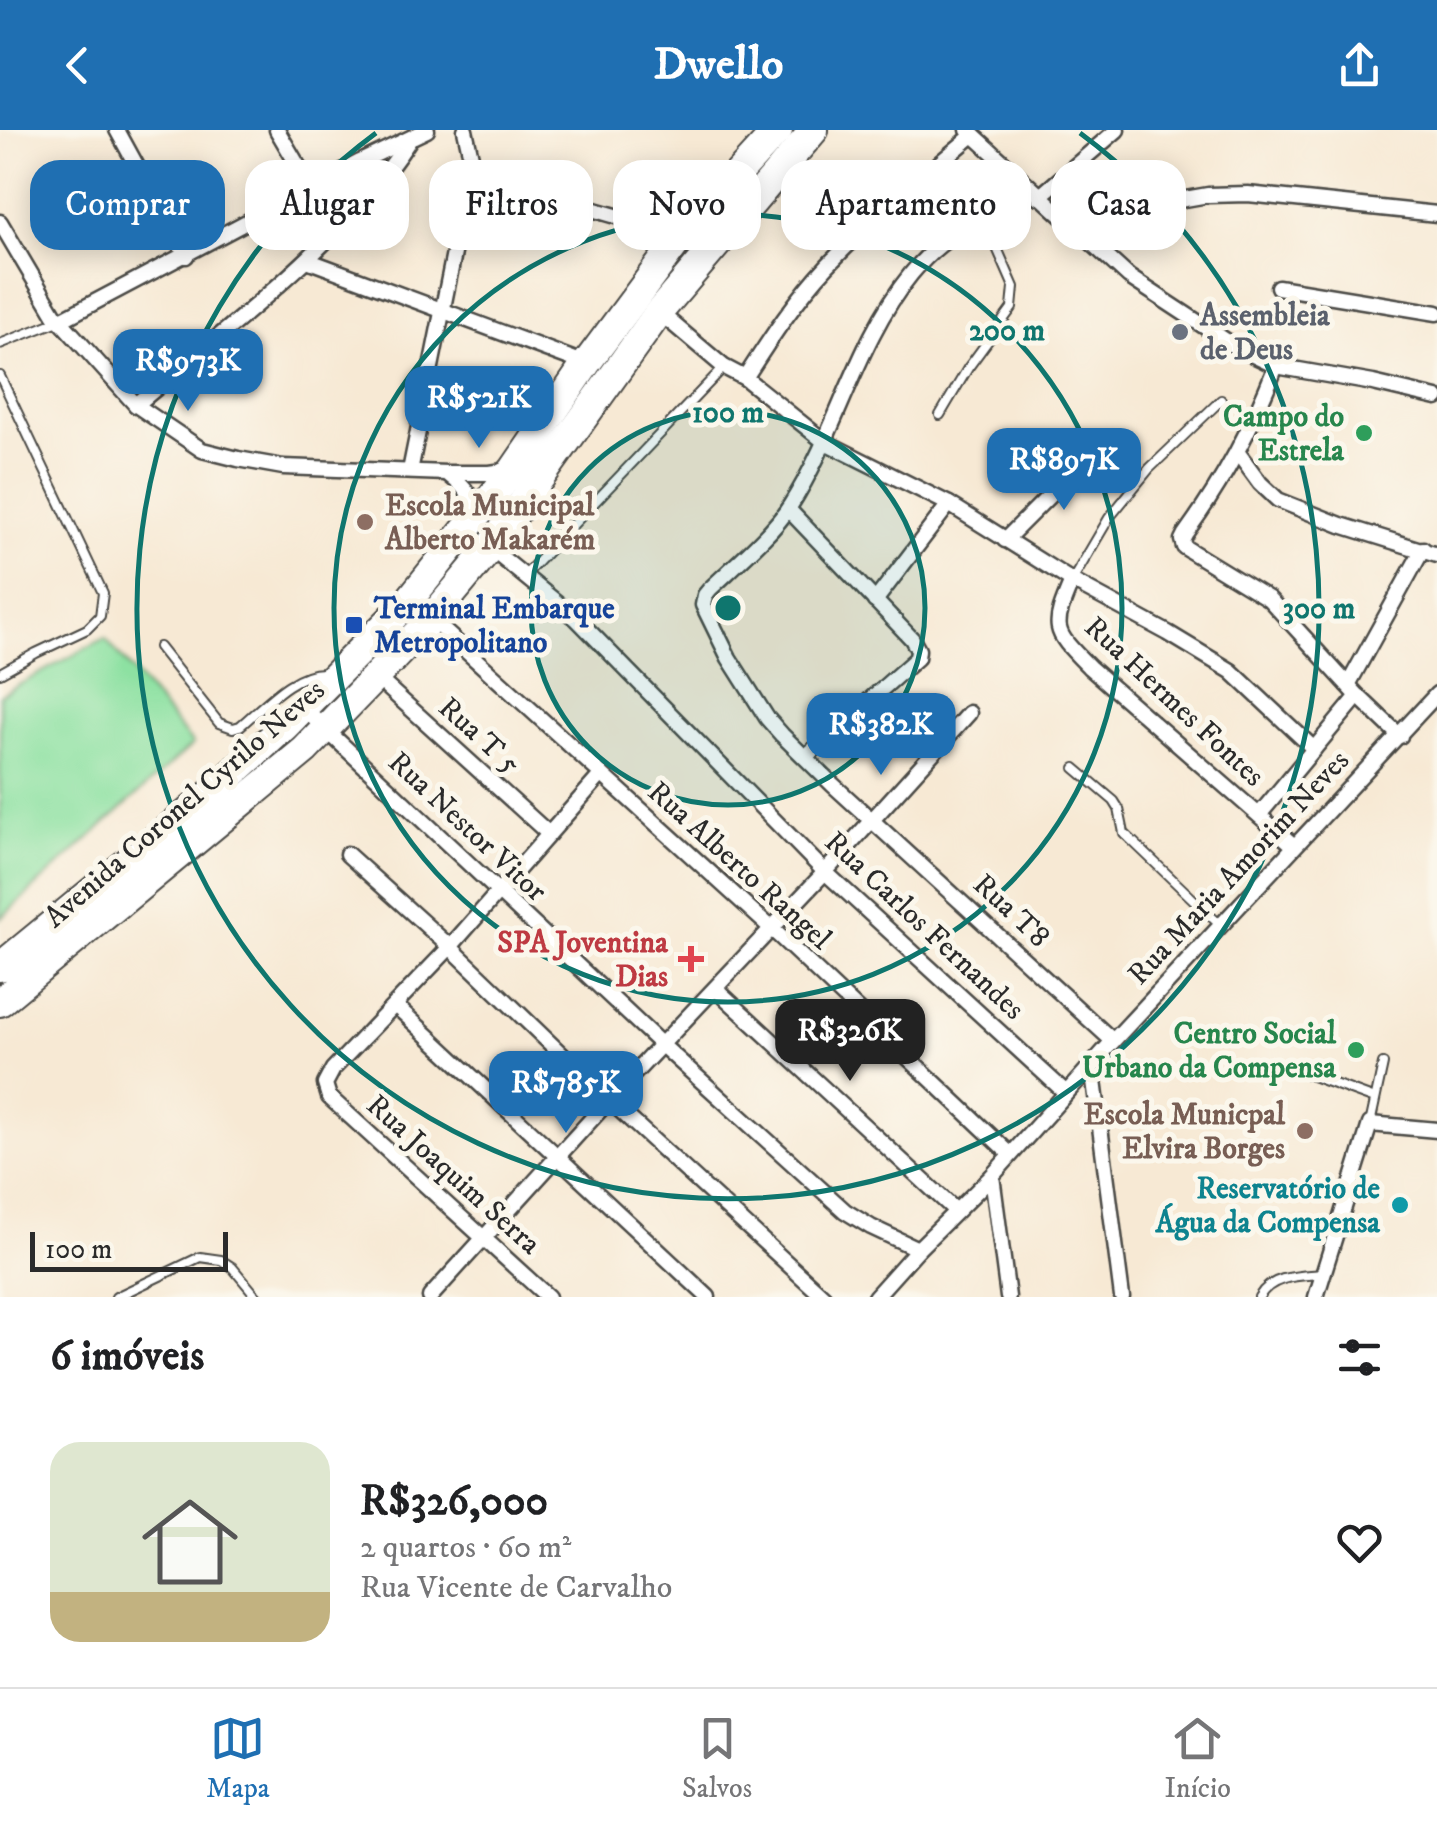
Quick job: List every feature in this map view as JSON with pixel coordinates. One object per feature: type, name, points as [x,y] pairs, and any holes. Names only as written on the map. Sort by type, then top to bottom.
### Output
[{"type":"highway","name":"Avenida Coronel Cyrilo Neves","points":[[751,160],[778,130]]},
{"type":"highway","name":"Avenida Coronel Cyrilo Neves","points":[[0,1002],[256,792],[324,731],[431,619],[490,548],[659,312],[814,130]]},
{"type":"highway","name":"Avenida Coronel Cyrilo Neves","points":[[0,967],[206,797],[406,604],[514,469],[672,250]]},
{"type":"street","points":[[117,130],[186,256]]},
{"type":"street","points":[[277,130],[295,160]]},
{"type":"street","points":[[368,160],[427,130]]},
{"type":"street","points":[[465,130],[471,160]]},
{"type":"street","points":[[1039,197],[1116,130]]},
{"type":"street","points":[[745,378],[826,267],[970,133],[1000,160]]},
{"type":"street","points":[[136,405],[307,260],[387,175],[410,139]]},
{"type":"street","points":[[1031,189],[1051,207]]},
{"type":"street","points":[[1186,199],[1248,194],[1437,214]]},
{"type":"street","points":[[0,222],[55,315],[136,405],[202,450],[282,467],[448,473],[514,469]]},
{"type":"street","points":[[62,320],[245,224]]},
{"type":"street","points":[[410,471],[454,250]]},
{"type":"street","points":[[805,757],[917,658],[918,650],[912,639],[788,508],[825,442],[886,309],[932,250]]},
{"type":"street","points":[[1099,250],[1129,277],[1234,346],[1276,366],[1437,398]]},
{"type":"street","points":[[307,260],[586,364]]},
{"type":"street","points":[[1278,287],[1437,313]]},
{"type":"street","points":[[659,312],[724,367],[745,378],[825,442],[948,504],[1231,672],[1314,748]]},
{"type":"street","points":[[1276,366],[1255,420],[1182,540],[1184,547],[1269,599],[1400,736]]},
{"type":"street","points":[[1238,452],[1278,500],[1341,525],[1430,552],[1353,690],[1314,748],[1259,815]]},
{"type":"street","points":[[1005,540],[1090,455]]},
{"type":"street","points":[[448,473],[470,496],[472,513],[467,528]]},
{"type":"street","points":[[875,601],[948,504]]},
{"type":"street","name":"Rua T8","points":[[788,508],[704,600],[704,610],[729,658],[767,718],[832,784],[1113,1040]]},
{"type":"street","name":"Rua Carlos Fernandes","points":[[490,548],[577,619],[826,872],[1065,1092]]},
{"type":"street","name":"Rua Hermes Fontes","points":[[1072,581],[1057,614],[1056,626],[1064,640],[1089,667],[1294,846]]},
{"type":"street","name":"Rua Alberto Rangel","points":[[431,619],[771,928],[1010,1154]]},
{"type":"street","name":"Rua T 5","points":[[376,676],[548,834]]},
{"type":"street","name":"Rua Maria Amorim Neves","points":[[875,1297],[992,1176],[1113,1040],[1437,694]]},
{"type":"street","name":"Rua Nestor Vitor","points":[[302,708],[662,1046],[845,1211],[871,1228],[918,1249]]},
{"type":"street","points":[[430,1297],[969,713]]},
{"type":"street","points":[[601,776],[396,1004],[708,1297]]},
{"type":"street","points":[[347,854],[824,1297]]},
{"type":"street","points":[[716,989],[956,1211]]},
{"type":"street","name":"Rua Joaquim Serra","points":[[396,1004],[332,1069],[325,1084],[329,1096],[548,1297]]},
{"type":"street","points":[[1092,1065],[1122,1297]]},
{"type":"street","points":[[1316,1297],[1370,1124],[1437,1130]]},
{"type":"street","points":[[992,1176],[1008,1297]]},
{"type":"lane","points":[[940,416],[968,368],[1012,308],[1014,287],[998,250]]},
{"type":"lane","points":[[0,344],[62,320]]},
{"type":"lane","points":[[525,574],[724,367]]},
{"type":"lane","points":[[0,376],[103,592],[100,616],[87,629],[0,673]]},
{"type":"lane","points":[[1072,581],[1109,518],[1149,469],[1220,400]]},
{"type":"lane","points":[[159,647],[219,722],[233,728],[305,674],[334,676]]},
{"type":"lane","points":[[1075,768],[1114,800],[1124,833],[1220,926]]},
{"type":"lane","points":[[1370,1124],[1383,1064]]},
{"type":"lane","points":[[1293,1069],[1376,1099]]},
{"type":"lane","points":[[116,1297],[200,1257],[220,1260],[232,1267],[257,1297]]},
{"type":"lane","points":[[1258,1297],[1265,1286],[1285,1278],[1322,1274]]},
{"type":"green space","points":[[105,638],[193,744],[0,919],[0,695]]},
{"type":"place","name":"Assembleia de Deus","points":[[1180,332]]},
{"type":"place","name":"Campo do Estrela","points":[[1364,433]]},
{"type":"place","name":"Escola Municipal Alberto Makarém","points":[[365,522]]},
{"type":"place","name":"Terminal Embarque Metropolitano","points":[[354,625]]},
{"type":"place","name":"SPA Joventina Dias","points":[[691,959]]},
{"type":"place","name":"Centro Social Urbano da Compensa","points":[[1356,1050]]},
{"type":"place","name":"Escola Municpal Elvira Borges","points":[[1305,1131]]},
{"type":"place","name":"Reservatório de Água da Compensa","points":[[1400,1205]]}]
